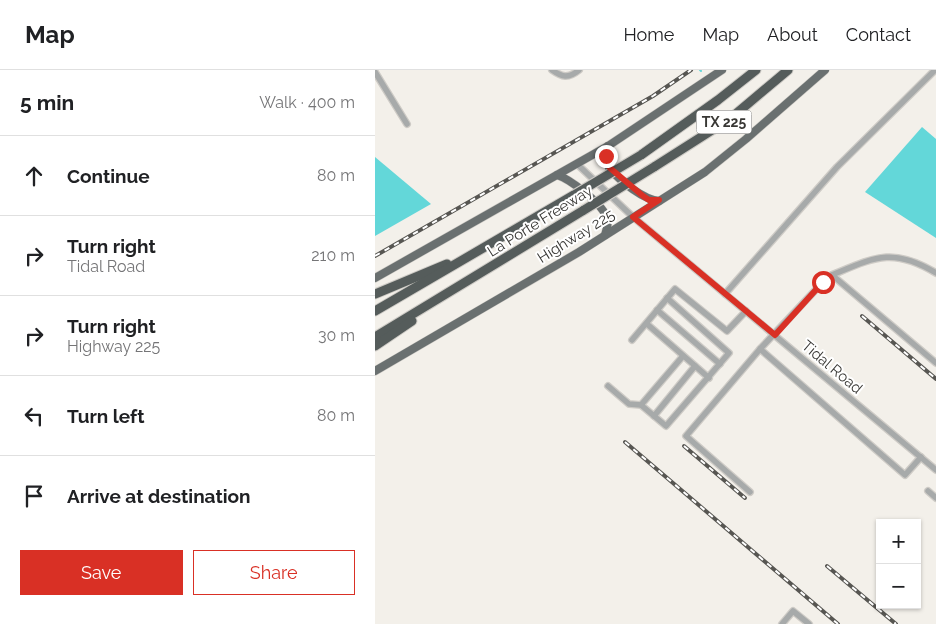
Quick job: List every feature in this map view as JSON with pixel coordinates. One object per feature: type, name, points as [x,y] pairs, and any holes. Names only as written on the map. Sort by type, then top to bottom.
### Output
[{"type":"highway","name":"La Porte Freeway","points":[[375,311],[641,155],[718,100],[756,70]]},
{"type":"highway","name":"La Porte Freeway","points":[[375,337],[731,118],[788,70]]},
{"type":"highway","points":[[375,294],[477,251]]},
{"type":"highway","points":[[375,346],[493,266]]},
{"type":"main road","name":"La Porte Freeway","points":[[375,278],[608,146],[722,70]]},
{"type":"main road","name":"Highway 225","points":[[375,370],[605,235],[705,172],[825,70]]},
{"type":"main road","points":[[608,146],[606,156],[610,168],[649,200],[659,200]]},
{"type":"main road","points":[[557,175],[567,178],[602,209],[608,224],[605,235]]},
{"type":"street","points":[[553,71],[563,77],[569,77],[579,70]]},
{"type":"street","points":[[725,294],[837,167],[935,70]]},
{"type":"street","points":[[375,72],[407,124]]},
{"type":"street","name":"Tidal Road","points":[[577,164],[633,217],[936,470]]},
{"type":"street","points":[[750,492],[686,436],[811,294],[832,276],[873,259],[888,256],[901,257],[921,264],[936,273]]},
{"type":"street","points":[[832,276],[936,363]]},
{"type":"street","points":[[632,340],[667,298],[677,289],[727,331],[746,311]]},
{"type":"street","points":[[608,386],[629,404],[641,405],[668,426],[709,378],[729,351],[667,298]]},
{"type":"street","points":[[657,310],[720,364]]},
{"type":"street","points":[[647,324],[659,332],[709,378]]},
{"type":"street","points":[[760,350],[905,475],[921,457]]},
{"type":"street","points":[[641,405],[683,356]]},
{"type":"street","points":[[654,416],[695,366]]},
{"type":"street","points":[[928,491],[936,498]]},
{"type":"street","points":[[782,624],[793,610],[809,624]]},
{"type":"water","points":[[922,127],[936,139],[936,238],[865,192]]},
{"type":"water","points":[[375,157],[431,204],[375,236]]},
{"type":"railway","points":[[375,256],[653,96],[691,70]]},
{"type":"railway","points":[[862,316],[936,379]]},
{"type":"railway","points":[[625,442],[838,624]]},
{"type":"railway","points":[[684,446],[745,498]]},
{"type":"railway","points":[[827,566],[896,624]]},
{"type":"route","points":[[606,156],[610,168],[643,196],[649,200],[659,200],[633,217],[775,335],[823,282]]}]
